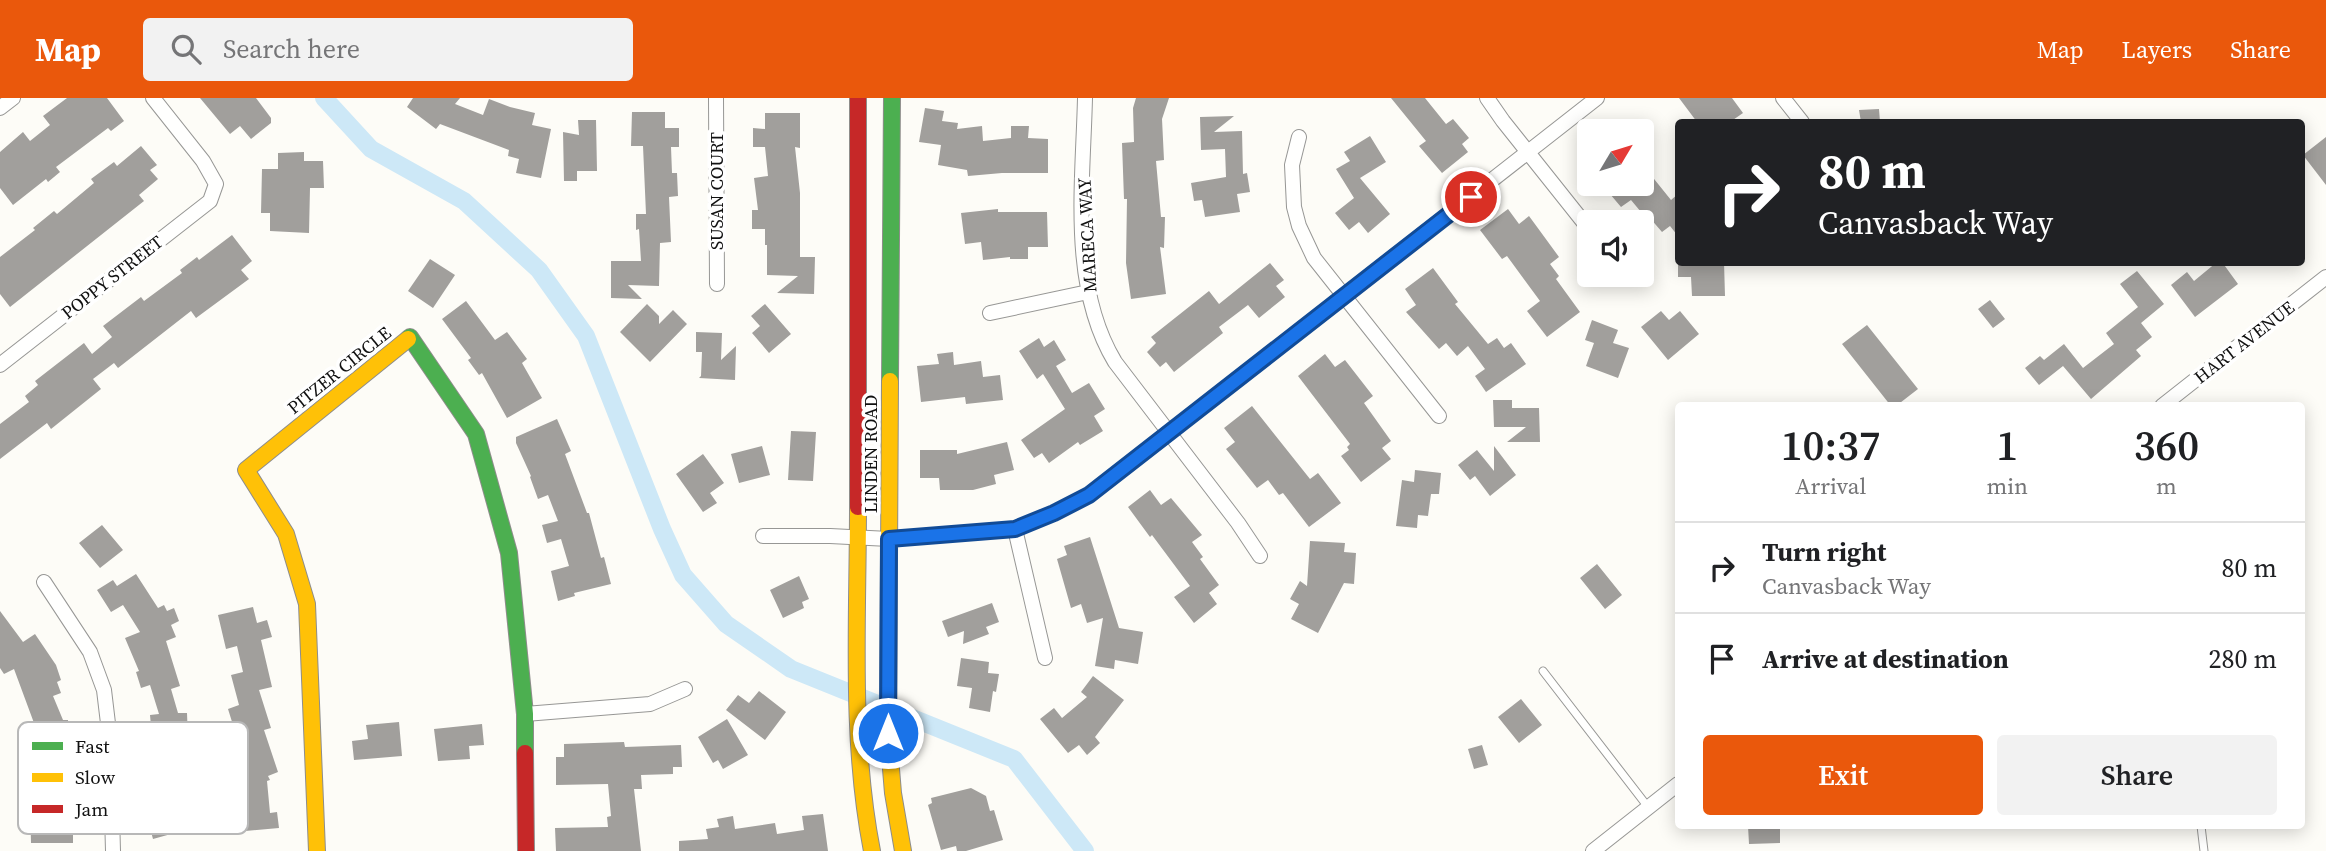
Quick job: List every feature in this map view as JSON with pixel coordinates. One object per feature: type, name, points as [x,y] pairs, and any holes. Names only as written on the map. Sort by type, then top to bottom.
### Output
[{"type":"street","points":[[0,108],[13,98]]},
{"type":"street","name":"POPPY STREET","points":[[0,365],[210,201],[216,184],[203,161],[153,98]]},
{"type":"street","name":"SUSAN COURT","points":[[716,98],[716,284]]},
{"type":"street","name":"LINDEN ROAD","points":[[858,98],[858,723],[863,806],[873,851]]},
{"type":"street","name":"LINDEN ROAD","points":[[892,98],[888,733],[893,793],[903,851]]},
{"type":"street","name":"MARECA WAY","points":[[1086,98],[1082,217],[1088,292],[1104,343],[1115,362],[1260,556]]},
{"type":"street","points":[[1487,98],[1577,214]]},
{"type":"street","points":[[763,536],[889,539],[1015,529],[1089,495],[1597,98]]},
{"type":"street","points":[[1783,98],[1800,119]]},
{"type":"street","points":[[1299,137],[1293,165],[1294,207],[1299,226],[1314,258],[1440,416]]},
{"type":"street","name":"HART AVENUE","points":[[2167,402],[2326,277]]},
{"type":"street","points":[[990,313],[1088,292]]},
{"type":"street","name":"PITZER CIRCLE","points":[[317,851],[307,604],[286,534],[246,470],[410,337],[476,434],[509,553],[525,714],[526,851]]},
{"type":"street","points":[[1015,529],[1045,658]]},
{"type":"street","points":[[44,582],[90,652],[104,690],[108,722]]},
{"type":"street","points":[[525,714],[650,704],[685,689]]},
{"type":"street","points":[[1593,851],[1675,786]]},
{"type":"lane","points":[[1543,671],[1648,807]]},
{"type":"lane","points":[[2202,829],[2204,851]]},
{"type":"building","points":[[67,98],[107,98],[124,121],[111,131],[108,128],[56,167],[60,172],[48,182],[46,179],[13,205],[0,188],[0,152],[23,132],[30,141],[50,125],[43,116]]},
{"type":"building","points":[[200,98],[256,98],[271,118],[271,123],[251,139],[240,126],[230,134]]},
{"type":"building","points":[[413,98],[460,98],[455,104],[483,115],[489,99],[535,113],[532,125],[551,129],[541,178],[516,173],[519,159],[508,156],[509,150],[440,124],[436,129],[407,107]]},
{"type":"building","points":[[1136,98],[1169,98],[1162,119],[1164,160],[1156,161],[1161,217],[1165,217],[1164,248],[1160,247],[1166,294],[1131,299],[1126,263],[1127,199],[1124,199],[1122,143],[1134,142],[1133,108]]},
{"type":"building","points":[[1391,98],[1425,98],[1446,124],[1453,119],[1469,138],[1462,144],[1468,152],[1442,173],[1419,146],[1426,141]]},
{"type":"building","points":[[1679,98],[1732,98],[1743,113],[1734,119],[1695,119]]},
{"type":"building","points":[[925,108],[944,111],[942,121],[958,123],[957,129],[982,126],[983,141],[1011,138],[1011,126],[1029,126],[1028,138],[1048,139],[1048,173],[968,176],[967,170],[938,165],[941,145],[919,142]]},
{"type":"building","points":[[1879,109],[1880,119],[1860,119],[1859,110]]},
{"type":"building","points":[[632,112],[665,112],[665,128],[679,128],[679,147],[671,147],[672,173],[677,173],[678,196],[669,197],[671,242],[660,243],[659,286],[628,285],[642,299],[611,298],[611,261],[641,261],[636,214],[646,214],[643,146],[631,146]]},
{"type":"building","points":[[765,113],[800,113],[800,148],[795,147],[800,193],[800,257],[815,257],[814,294],[777,293],[798,276],[767,275],[765,229],[752,229],[752,210],[758,210],[754,178],[768,176],[765,147],[753,147],[753,128],[765,129]]},
{"type":"building","points":[[1234,116],[1214,132],[1242,131],[1243,174],[1247,173],[1250,192],[1237,194],[1240,212],[1205,217],[1202,200],[1194,201],[1191,183],[1226,177],[1225,149],[1201,150],[1200,117]]},
{"type":"building","points":[[578,120],[596,120],[597,171],[577,171],[577,181],[564,181],[563,132],[579,135]]},
{"type":"building","points":[[1370,136],[1386,162],[1360,178],[1390,214],[1368,233],[1359,222],[1349,230],[1335,213],[1354,198],[1336,169],[1350,161],[1344,152]]},
{"type":"building","points":[[2326,137],[2326,185],[2305,158],[2305,153]]},
{"type":"building","points":[[141,146],[157,165],[150,170],[158,179],[139,195],[144,201],[10,307],[0,294],[0,257],[35,230],[33,228],[54,211],[57,214],[94,183],[91,179],[114,162],[117,166]]},
{"type":"building","points":[[304,152],[304,161],[323,161],[324,188],[310,188],[309,233],[270,231],[270,213],[261,213],[262,169],[278,169],[278,153]]},
{"type":"building","points":[[1654,179],[1671,200],[1675,197],[1675,232],[1670,226],[1662,232],[1654,223],[1654,210],[1639,210],[1631,200],[1621,207],[1612,196],[1654,196]]},
{"type":"building","points":[[998,209],[998,212],[1047,212],[1048,247],[1028,247],[1028,259],[1010,257],[983,260],[981,242],[965,244],[961,213]]},
{"type":"building","points":[[1508,209],[1519,224],[1529,216],[1559,257],[1550,264],[1559,276],[1556,279],[1580,312],[1547,337],[1527,311],[1540,301],[1507,256],[1502,259],[1480,230]]},
{"type":"building","points":[[232,235],[252,261],[241,270],[249,279],[196,318],[191,311],[118,368],[114,363],[93,379],[101,389],[51,429],[47,423],[0,459],[0,424],[29,402],[25,396],[38,385],[35,381],[84,343],[92,354],[112,337],[103,326],[141,297],[144,301],[182,273],[180,270],[197,257],[199,260]]},
{"type":"building","points":[[430,259],[455,275],[433,308],[408,291]]},
{"type":"building","points":[[1270,263],[1284,280],[1276,286],[1285,297],[1259,318],[1248,305],[1219,327],[1223,333],[1174,372],[1166,362],[1160,367],[1147,352],[1156,343],[1151,337],[1209,291],[1219,304]]},
{"type":"building","points":[[1678,266],[1724,266],[1725,296],[1692,296],[1691,277],[1678,277]]},
{"type":"building","points":[[2212,266],[2225,266],[2238,284],[2195,317],[2171,285],[2187,272],[2194,281]]},
{"type":"building","points":[[1433,268],[1458,302],[1455,304],[1488,344],[1497,338],[1504,348],[1511,343],[1526,364],[1486,392],[1475,376],[1485,369],[1468,346],[1457,356],[1446,343],[1439,349],[1406,312],[1416,305],[1405,289]]},
{"type":"building","points":[[2137,271],[2164,304],[2141,323],[2152,337],[2136,350],[2141,356],[2091,399],[2063,366],[2039,385],[2025,368],[2040,356],[2044,360],[2064,344],[2083,368],[2114,344],[2106,333],[2138,307],[2120,284]]},
{"type":"building","points":[[1990,300],[2005,319],[1993,328],[1978,309]]},
{"type":"building","points":[[466,301],[495,340],[507,332],[527,359],[522,363],[542,398],[507,418],[482,373],[479,375],[468,360],[471,358],[442,319]]},
{"type":"building","points":[[647,304],[659,316],[659,324],[673,310],[687,324],[650,362],[620,332]]},
{"type":"building","points":[[765,304],[791,334],[769,353],[752,333],[760,326],[751,316]]},
{"type":"building","points":[[1661,311],[1669,320],[1680,311],[1699,334],[1668,360],[1641,327]]},
{"type":"building","points":[[1592,320],[1618,330],[1613,343],[1629,348],[1618,378],[1586,366],[1594,343],[1585,340]]},
{"type":"building","points":[[1867,325],[1918,389],[1901,402],[1888,402],[1842,344]]},
{"type":"building","points":[[696,332],[722,333],[721,360],[736,346],[735,380],[699,378],[702,352],[696,352]]},
{"type":"building","points":[[1039,338],[1044,347],[1054,340],[1066,360],[1056,366],[1072,393],[1089,383],[1105,409],[1094,416],[1103,431],[1080,445],[1078,442],[1049,463],[1042,453],[1034,458],[1021,440],[1065,409],[1043,374],[1037,379],[1019,351]]},
{"type":"building","points":[[953,352],[954,365],[981,361],[983,377],[1000,375],[1003,400],[966,404],[965,397],[921,402],[917,366],[939,364],[937,354]]},
{"type":"building","points":[[1325,354],[1335,367],[1345,360],[1373,396],[1364,403],[1391,441],[1382,448],[1391,459],[1361,482],[1341,456],[1349,450],[1347,447],[1350,444],[1298,376]]},
{"type":"building","points":[[1493,400],[1512,400],[1512,408],[1539,408],[1540,442],[1507,442],[1526,427],[1494,427]]},
{"type":"building","points":[[1252,406],[1310,479],[1318,473],[1341,503],[1309,527],[1283,493],[1279,495],[1268,480],[1257,488],[1226,449],[1235,442],[1224,428]]},
{"type":"building","points":[[557,419],[571,451],[565,454],[589,513],[611,584],[574,593],[575,596],[558,601],[551,571],[569,566],[561,539],[547,543],[542,525],[558,521],[548,495],[538,499],[516,443],[516,437]]},
{"type":"building","points":[[791,431],[816,432],[813,481],[788,480]]},
{"type":"building","points":[[1007,442],[1014,470],[994,475],[996,484],[973,490],[940,490],[939,478],[920,478],[920,450],[957,450],[957,454]]},
{"type":"building","points":[[762,446],[770,475],[739,483],[731,454]]},
{"type":"building","points":[[1494,446],[1516,475],[1490,496],[1475,476],[1470,480],[1458,465],[1477,450],[1494,471]]},
{"type":"building","points":[[703,454],[724,483],[710,493],[717,503],[703,512],[676,474]]},
{"type":"building","points":[[1415,470],[1441,473],[1439,494],[1431,494],[1428,516],[1418,515],[1417,528],[1396,526],[1402,480],[1414,482]]},
{"type":"building","points":[[1150,490],[1161,505],[1171,498],[1202,535],[1192,542],[1203,557],[1200,559],[1219,585],[1209,593],[1217,604],[1194,623],[1174,597],[1190,586],[1128,507]]},
{"type":"building","points":[[102,525],[123,550],[100,568],[79,543]]},
{"type":"building","points":[[1090,537],[1119,628],[1143,632],[1138,664],[1115,660],[1114,669],[1095,666],[1103,618],[1087,623],[1081,604],[1071,608],[1057,559],[1067,555],[1064,546]]},
{"type":"building","points":[[1310,541],[1345,543],[1344,552],[1356,553],[1354,584],[1344,583],[1318,633],[1291,619],[1299,604],[1290,599],[1300,581],[1307,586]]},
{"type":"building","points":[[1597,564],[1622,595],[1605,609],[1580,578]]},
{"type":"building","points":[[136,574],[158,608],[164,605],[167,611],[174,608],[179,621],[171,625],[176,637],[166,641],[180,686],[171,689],[178,713],[187,713],[187,722],[151,722],[150,715],[159,714],[150,685],[141,688],[136,672],[139,671],[125,638],[140,632],[123,605],[111,612],[97,590],[113,580],[117,586]]},
{"type":"building","points":[[799,576],[809,599],[802,602],[804,608],[783,618],[770,590]]},
{"type":"building","points":[[992,603],[999,622],[986,627],[989,634],[963,644],[964,631],[948,637],[942,621]]},
{"type":"building","points":[[253,607],[257,623],[267,620],[272,637],[261,640],[272,687],[259,690],[271,728],[264,730],[278,772],[268,776],[270,780],[267,781],[270,813],[277,812],[279,828],[248,831],[248,722],[232,722],[228,709],[239,705],[231,675],[243,672],[237,646],[226,649],[218,615]]},
{"type":"building","points":[[0,611],[23,642],[35,634],[56,665],[61,680],[57,682],[61,693],[53,696],[63,720],[68,722],[34,722],[14,669],[4,674],[0,668]]},
{"type":"building","points":[[961,658],[989,662],[988,673],[999,674],[990,712],[969,708],[972,688],[957,686]]},
{"type":"building","points":[[1093,676],[1124,700],[1095,737],[1100,743],[1087,755],[1079,745],[1068,753],[1040,719],[1054,708],[1062,718],[1087,697],[1081,692]]},
{"type":"building","points":[[759,691],[786,712],[765,740],[726,710],[738,695],[749,703]]},
{"type":"building","points":[[1521,699],[1542,725],[1519,743],[1498,717]]},
{"type":"building","points":[[727,719],[748,755],[723,769],[718,760],[713,763],[698,737]]},
{"type":"building","points":[[399,722],[402,756],[354,760],[352,741],[368,739],[366,725]]},
{"type":"building","points":[[482,724],[484,745],[469,746],[470,759],[438,761],[434,729]]},
{"type":"building","points":[[624,742],[625,747],[681,745],[682,767],[673,767],[673,774],[641,775],[642,789],[634,789],[641,851],[556,851],[555,828],[608,827],[607,817],[611,816],[608,784],[556,785],[556,757],[564,757],[564,744]]},
{"type":"building","points":[[1482,745],[1488,765],[1474,769],[1468,749]]},
{"type":"building","points":[[971,788],[986,796],[990,811],[994,810],[1003,840],[966,851],[957,851],[956,846],[941,850],[928,805],[932,803],[931,798]]},
{"type":"building","points":[[823,814],[828,851],[679,851],[679,841],[708,839],[706,829],[719,827],[717,819],[733,816],[735,829],[775,823],[777,834],[804,830],[802,816]]},
{"type":"building","points":[[1748,829],[1780,829],[1780,843],[1749,844]]},
{"type":"building","points":[[31,834],[73,834],[73,843],[31,843]]},
{"type":"building","points":[[152,834],[171,834],[153,839]]},
{"type":"waterway","points":[[324,98],[371,149],[464,201],[539,270],[586,336],[662,529],[683,575],[726,624],[791,669],[1014,759],[1085,851]]},
{"type":"traffic: fast","points":[[890,381],[892,98]]},
{"type":"traffic: fast","points":[[408,339],[410,337],[476,434],[509,553],[525,714],[525,753]]},
{"type":"traffic: slow","points":[[317,851],[307,604],[286,534],[246,470],[408,339]]},
{"type":"traffic: slow","points":[[890,381],[888,733],[893,793],[903,851]]},
{"type":"traffic: slow","points":[[858,507],[858,723],[865,809],[872,851]]},
{"type":"traffic: jam","points":[[858,98],[858,507]]},
{"type":"traffic: jam","points":[[525,753],[526,851]]},
{"type":"route","points":[[888,733],[889,539],[1015,529],[1089,495],[1471,197]]}]
